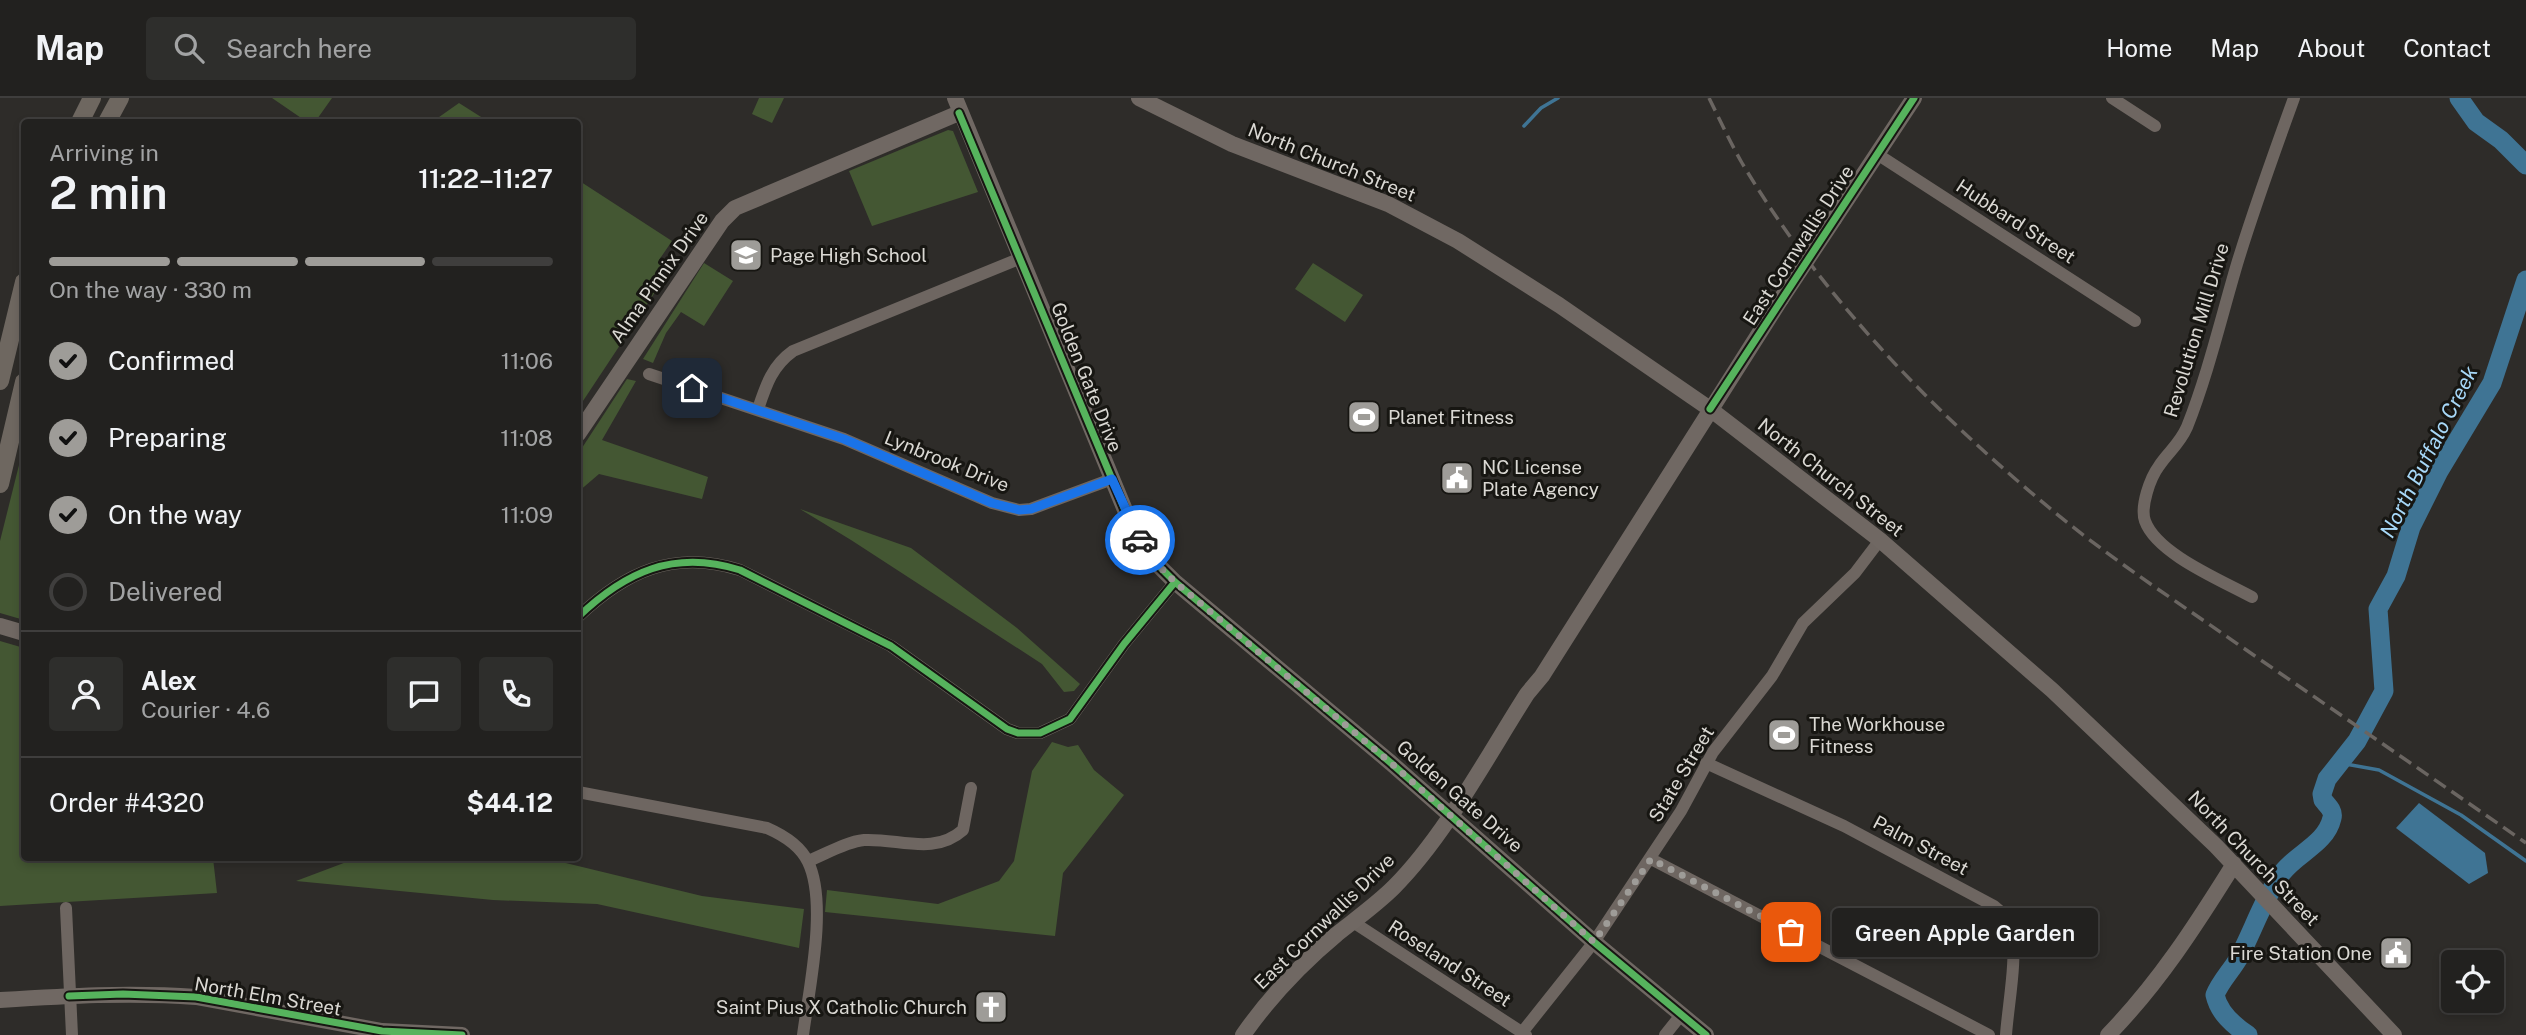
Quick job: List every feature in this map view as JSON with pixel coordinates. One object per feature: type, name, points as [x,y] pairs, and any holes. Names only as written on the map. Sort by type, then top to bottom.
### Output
[{"type":"main road","points":[[82,119],[92,98]]},
{"type":"main road","points":[[109,119],[120,98]]},
{"type":"main road","name":"North Church Street","points":[[1139,98],[1163,104],[1232,144],[1370,196],[1458,241],[1559,305],[1710,409],[1880,540],[2052,690],[2234,864],[2394,1035]]},
{"type":"main road","name":"East Cornwallis Drive","points":[[1242,1035],[1290,979],[1396,885],[1418,860],[1527,694],[1542,676],[1710,409],[1914,98]]},
{"type":"main road","name":"Golden Gate Drive","points":[[956,102],[1136,535],[1152,559],[1175,582],[1706,1035]]},
{"type":"main road","name":"Alma Pinnix Drive","points":[[581,430],[717,228],[735,208],[956,102]]},
{"type":"main road","points":[[0,381],[21,294]]},
{"type":"main road","points":[[0,484],[21,396]]},
{"type":"main road","points":[[0,626],[21,632]]},
{"type":"main road","points":[[2108,1035],[2160,977],[2234,864]]},
{"type":"main road","name":"North Elm Street","points":[[0,1000],[123,994],[196,997],[350,1027],[462,1035]]},
{"type":"street","points":[[2112,98],[2155,126]]},
{"type":"street","name":"Revolution Mill Drive","points":[[2252,597],[2172,553],[2151,533],[2144,519],[2144,509],[2151,481],[2159,465],[2171,453],[2185,430],[2202,385],[2260,191],[2294,98]]},
{"type":"street","name":"Hubbard Street","points":[[1877,154],[2135,321]]},
{"type":"street","points":[[758,409],[769,376],[793,351],[1021,258]]},
{"type":"street","name":"Lynbrook Drive","points":[[649,374],[844,439],[992,503],[1019,510],[1031,509],[1112,479]]},
{"type":"street","name":"State Street","points":[[1523,1034],[1594,942],[1651,859],[1686,804],[1706,763],[1772,676],[1803,623],[1855,573],[1880,540]]},
{"type":"street","points":[[581,614],[608,590],[628,578],[656,567],[694,562],[726,566],[740,570],[880,640],[931,672],[1007,729],[1018,733],[1040,733],[1070,719],[1124,644],[1175,582]]},
{"type":"street","name":"Palm Street","points":[[1706,763],[1844,826],[1994,906],[2005,915],[2013,945],[2006,1035]]},
{"type":"street","points":[[808,861],[862,841],[912,844],[946,842],[963,830],[971,788]]},
{"type":"street","points":[[581,793],[767,828],[790,839],[808,861],[817,889],[817,915],[803,1035]]},
{"type":"street","points":[[1651,859],[1989,1035]]},
{"type":"street","points":[[66,908],[72,1035]]},
{"type":"street","name":"Roseland Street","points":[[1353,922],[1523,1034]]},
{"type":"street","points":[[1665,1035],[1681,1015]]},
{"type":"green space","points":[[272,98],[332,98],[317,119],[303,119]]},
{"type":"green space","points":[[759,98],[784,98],[772,123],[752,114]]},
{"type":"green space","points":[[459,103],[484,119],[436,119]]},
{"type":"green space","points":[[948,130],[953,131],[978,192],[872,226],[849,171]]},
{"type":"green space","points":[[581,182],[672,241],[659,260],[671,268],[581,404]]},
{"type":"green space","points":[[704,263],[733,281],[704,326],[681,312],[666,333],[653,363],[643,359]]},
{"type":"green space","points":[[1313,263],[1363,295],[1345,322],[1295,289]]},
{"type":"green space","points":[[627,379],[636,381],[602,440],[708,477],[702,499],[599,474],[581,489],[581,449]]},
{"type":"green space","points":[[21,457],[21,619],[0,613],[0,541]]},
{"type":"green space","points":[[800,509],[911,548],[1017,628],[1080,684],[1074,691],[1064,692],[1042,664]]},
{"type":"green space","points":[[0,641],[21,647],[21,861],[213,861],[217,893],[0,906]]},
{"type":"green space","points":[[1052,742],[1068,747],[1078,745],[1094,770],[1124,795],[1063,873],[1055,936],[825,912],[827,890],[938,904],[999,881],[1014,861],[1032,771]]},
{"type":"green space","points":[[349,861],[557,861],[702,896],[804,909],[799,948],[597,904],[493,900],[296,881]]},
{"type":"water","points":[[2419,803],[2485,853],[2488,873],[2469,884],[2396,828]]},
{"type":"waterway","points":[[1524,126],[1541,108],[1558,98]]},
{"type":"waterway","name":"North Buffalo Creek","points":[[2459,98],[2476,122],[2501,140],[2526,165]]},
{"type":"waterway","name":"North Buffalo Creek","points":[[2248,1035],[2227,1018],[2215,995],[2238,959],[2275,883],[2288,866],[2317,842],[2329,827],[2332,813],[2322,794],[2327,779],[2357,741],[2384,691],[2378,609],[2396,576],[2411,527],[2439,471],[2492,383],[2526,280]]},
{"type":"waterway","points":[[2340,763],[2379,770],[2461,815],[2526,861]]},
{"type":"railway","points":[[1709,98],[1742,163],[1807,260],[1882,350],[1964,433],[2052,510],[2120,563],[2526,843]]},
{"type":"cycle path","points":[[1710,409],[1914,98]]},
{"type":"cycle path","points":[[959,113],[1132,527],[1152,559],[1175,582],[1391,763],[1594,942],[1706,1035]]},
{"type":"cycle path","points":[[581,614],[614,588],[652,569],[693,562],[740,570],[891,646],[1007,729],[1018,733],[1040,733],[1070,719],[1124,644],[1175,582]]},
{"type":"cycle path","points":[[69,996],[123,994],[196,997],[382,1031],[462,1035]]},
{"type":"way so far","points":[[1140,540],[1152,559],[1175,582],[1391,763],[1594,942],[1651,859],[1791,932]]},
{"type":"place","name":"Page High School","points":[[746,255]]},
{"type":"place","name":"Planet Fitness","points":[[1364,417]]},
{"type":"place","name":"NC License Plate Agency","points":[[1457,478]]},
{"type":"place","name":"The Workhouse Fitness","points":[[1784,735]]},
{"type":"place","name":"Green Apple Garden","points":[[1791,932]]},
{"type":"place","name":"Fire Station One","points":[[2396,953]]},
{"type":"place","name":"Saint Pius X Catholic Church","points":[[991,1007]]},
{"type":"route","points":[[692,388],[844,439],[992,503],[1019,510],[1031,509],[1112,479],[1140,540]]}]
